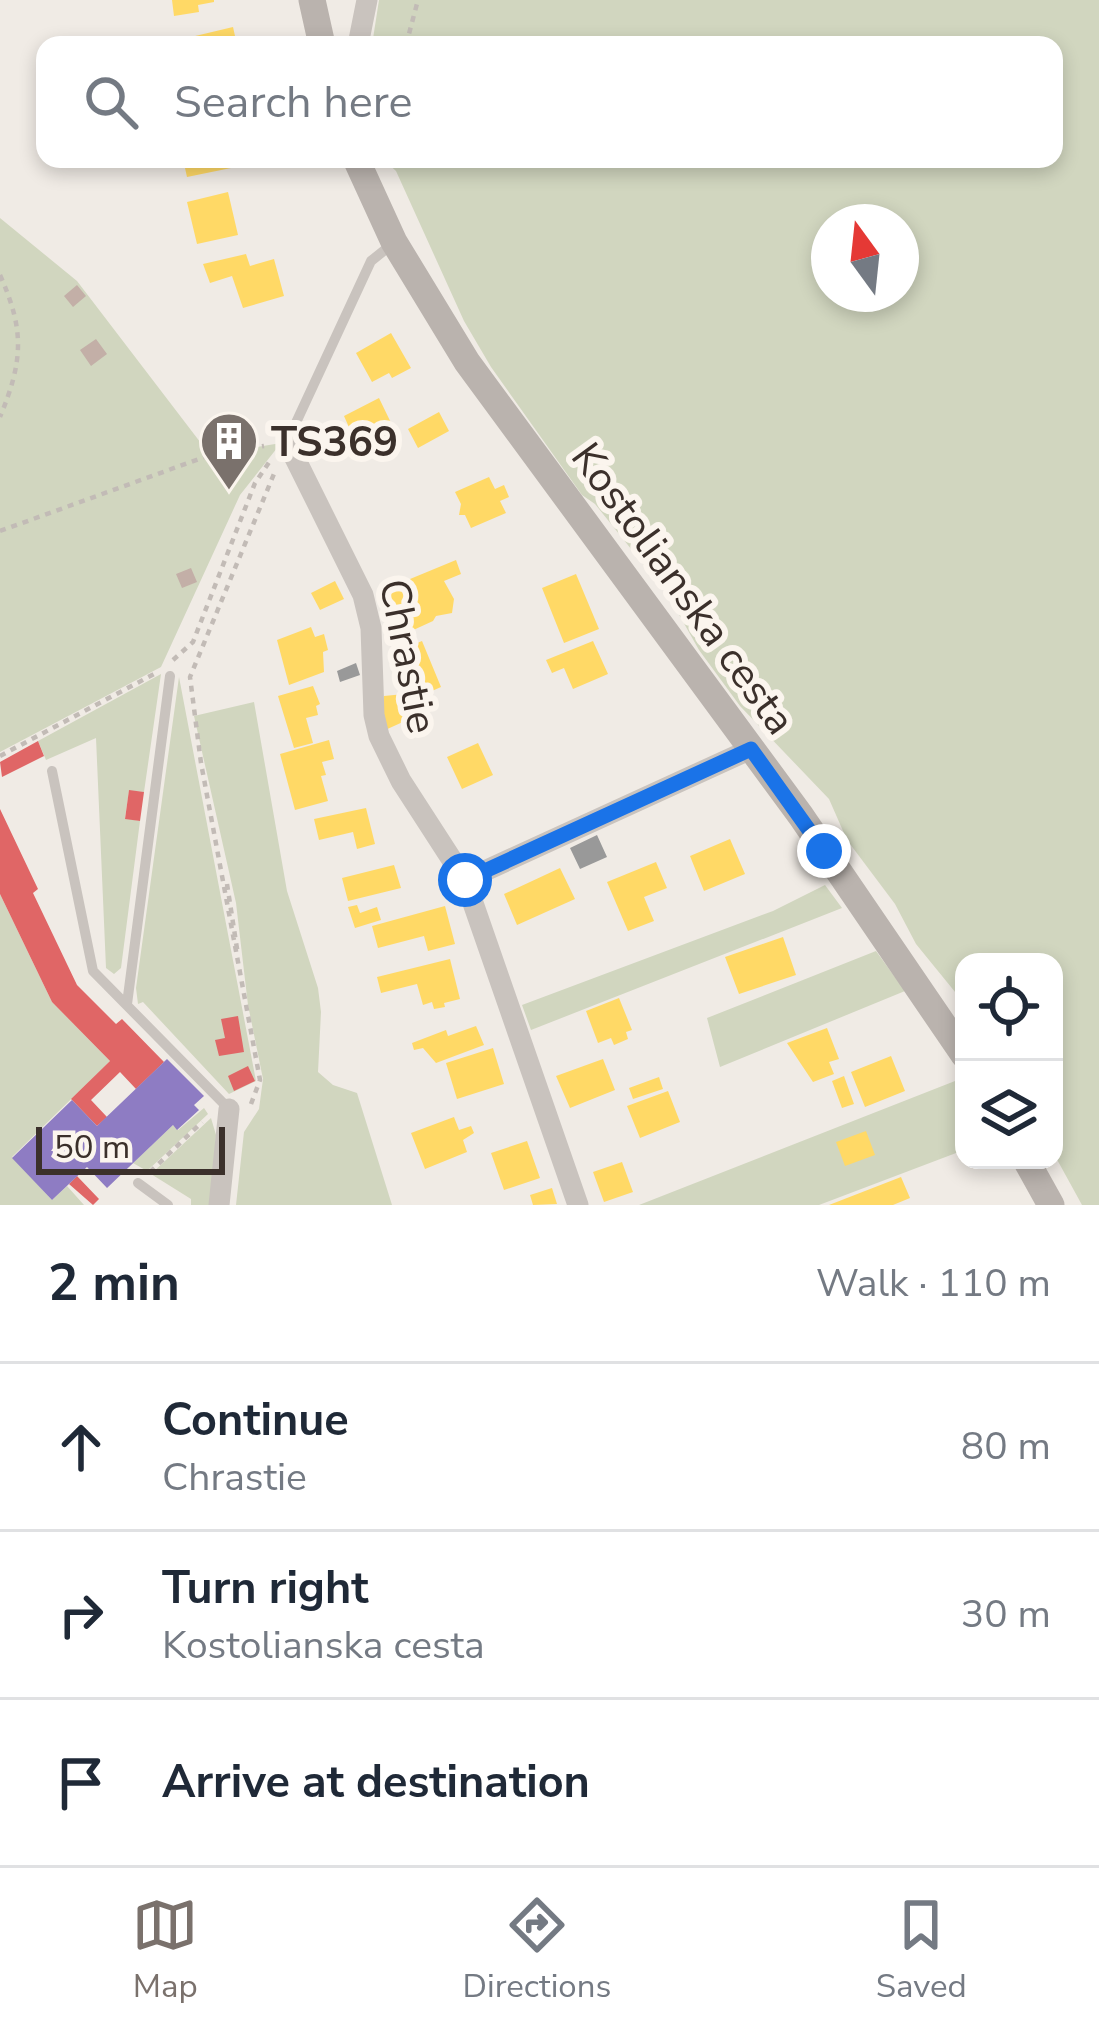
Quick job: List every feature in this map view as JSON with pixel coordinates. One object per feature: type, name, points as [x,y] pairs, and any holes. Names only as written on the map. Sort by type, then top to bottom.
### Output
[{"type":"street","points":[[312,0],[320,36]]},
{"type":"street","points":[[360,36],[367,0]]},
{"type":"street","name":"Kostolianska cesta","points":[[360,168],[394,242],[507,419],[751,749],[955,1041]]},
{"type":"street","name":"Chrastie","points":[[284,442],[330,523],[367,608],[379,736],[401,781],[465,880],[578,1205]]},
{"type":"street","points":[[465,880],[751,749]]},
{"type":"street","points":[[219,1205],[220,1113]]},
{"type":"street","points":[[1031,1169],[1051,1205]]},
{"type":"lane","points":[[284,442],[371,261],[394,242]]},
{"type":"lane","points":[[127,1004],[170,676]]},
{"type":"lane","points":[[52,772],[93,970],[220,1113]]},
{"type":"lane","points":[[138,1183],[168,1205]]},
{"type":"path","points":[[408,36],[418,0]]},
{"type":"path","points":[[0,275],[20,342],[13,386],[0,417]]},
{"type":"path","points":[[0,531],[210,455],[284,442]]},
{"type":"path","points":[[0,756],[163,669],[193,642],[255,484],[284,442]]},
{"type":"path","points":[[253,1104],[260,1080],[190,677],[284,442]]},
{"type":"path","points":[[138,1183],[220,1113]]},
{"type":"green space","points":[[379,0],[1099,0],[1099,1205],[1082,1205],[1062,1169],[1063,953],[955,953],[955,992],[916,944],[895,904],[847,840],[829,799],[740,706],[699,650],[668,595],[595,504],[582,495],[464,321],[393,168],[1063,168],[1063,36],[373,36]]},
{"type":"green space","points":[[0,218],[77,281],[210,455],[281,443],[240,495],[161,667],[0,752]]},
{"type":"green space","points":[[161,674],[144,792],[129,791],[125,818],[140,821],[121,968],[114,974],[106,968],[96,738],[46,760],[38,741]]},
{"type":"green space","points":[[179,677],[256,1081],[229,1094],[143,1002],[138,1004],[136,988]]},
{"type":"green space","points":[[254,702],[287,891],[318,988],[318,1072],[333,1085],[357,1093],[392,1205],[236,1205],[244,1132],[259,1109],[263,1079],[248,1005],[236,903],[194,716]]},
{"type":"green space","points":[[825,885],[842,908],[531,1030],[522,1005],[773,911]]},
{"type":"green space","points":[[0,894],[52,1002],[110,1061],[12,1157],[52,1200],[67,1186],[84,1205],[0,1205]]},
{"type":"green space","points":[[876,951],[905,991],[720,1067],[707,1018]]},
{"type":"green space","points":[[955,1081],[955,1153],[819,1205],[639,1205]]},
{"type":"green space","points":[[204,1108],[208,1114],[147,1171],[133,1163],[173,1125],[178,1130]]},
{"type":"green space","points":[[211,1118],[216,1135],[211,1205],[191,1205],[191,1199],[151,1174]]},
{"type":"building: Homes","points":[[172,0],[214,2],[198,5],[199,12],[174,16]]},
{"type":"building: Homes","points":[[233,27],[235,36],[195,36]]},
{"type":"building: Homes","points":[[185,168],[231,168],[187,177]]},
{"type":"building: Homes","points":[[228,192],[238,235],[197,244],[187,202]]},
{"type":"building: Homes","points":[[246,254],[250,266],[274,259],[284,296],[243,308],[232,276],[210,283],[203,264]]},
{"type":"building: Homes","points":[[391,333],[411,368],[372,382],[356,353]]},
{"type":"building: Homes","points":[[379,398],[394,429],[378,436],[372,424],[352,434],[344,416]]},
{"type":"building: Homes","points":[[439,412],[449,431],[418,448],[408,429]]},
{"type":"building: Homes","points":[[489,477],[495,489],[504,485],[509,497],[500,501],[506,513],[471,528],[465,515],[459,515],[461,504],[455,492]]},
{"type":"building: Homes","points":[[456,560],[461,574],[444,581],[454,599],[452,613],[436,616],[409,632],[404,620],[395,624],[381,591]]},
{"type":"building: Homes","points":[[576,574],[599,629],[564,643],[542,588]]},
{"type":"building: Homes","points":[[335,581],[344,599],[320,610],[311,593]]},
{"type":"building: Homes","points":[[311,627],[315,637],[324,634],[328,650],[323,652],[324,672],[289,685],[277,640]]},
{"type":"building: Homes","points":[[422,641],[441,687],[407,702],[388,655]]},
{"type":"building: Homes","points":[[593,641],[608,674],[573,689],[564,668],[552,673],[546,660]]},
{"type":"building: Homes","points":[[313,686],[320,704],[318,715],[306,718],[313,743],[294,748],[278,696]]},
{"type":"building: Homes","points":[[404,694],[405,721],[383,731],[384,696]]},
{"type":"building: Homes","points":[[329,740],[334,759],[322,762],[326,775],[321,776],[328,801],[295,810],[280,754]]},
{"type":"building: Homes","points":[[478,743],[493,775],[462,789],[447,757]]},
{"type":"building: Homes","points":[[366,808],[375,844],[357,849],[353,832],[319,840],[314,819]]},
{"type":"building: Homes","points":[[730,839],[745,874],[704,891],[690,856]]},
{"type":"building: Homes","points":[[656,862],[667,888],[644,897],[654,921],[628,931],[607,882]]},
{"type":"building: Homes","points":[[394,865],[401,888],[348,901],[342,878]]},
{"type":"building: Homes","points":[[560,868],[575,899],[517,925],[504,894]]},
{"type":"building: Homes","points":[[357,905],[360,913],[377,907],[381,920],[355,928],[348,907]]},
{"type":"building: Homes","points":[[445,906],[455,944],[428,951],[424,936],[378,948],[372,926]]},
{"type":"building: Homes","points":[[783,937],[796,975],[739,994],[725,957]]},
{"type":"building: Homes","points":[[450,959],[460,999],[444,1003],[445,1007],[434,1009],[432,1002],[423,1005],[417,984],[381,993],[377,977]]},
{"type":"building: Homes","points":[[619,998],[632,1030],[626,1032],[628,1039],[614,1045],[611,1038],[598,1043],[586,1011]]},
{"type":"building: Homes","points":[[476,1026],[484,1045],[436,1063],[423,1048],[414,1050],[412,1043],[446,1030],[448,1036]]},
{"type":"building: Homes","points":[[827,1028],[839,1059],[829,1062],[834,1074],[813,1082],[787,1043]]},
{"type":"building: Homes","points":[[493,1048],[504,1084],[457,1099],[446,1063]]},
{"type":"building: Homes","points":[[891,1056],[905,1091],[865,1107],[851,1072]]},
{"type":"building: Homes","points":[[603,1059],[615,1090],[570,1108],[556,1076]]},
{"type":"building: Homes","points":[[844,1076],[854,1104],[842,1108],[832,1081]]},
{"type":"building: Homes","points":[[659,1077],[663,1089],[633,1099],[629,1088]]},
{"type":"building: Homes","points":[[668,1091],[680,1122],[640,1138],[627,1106]]},
{"type":"building: Homes","points":[[454,1117],[459,1130],[471,1126],[474,1133],[463,1140],[467,1152],[425,1169],[411,1133]]},
{"type":"building: Homes","points":[[866,1131],[875,1155],[845,1166],[836,1142]]},
{"type":"building: Homes","points":[[527,1141],[540,1178],[504,1190],[491,1153]]},
{"type":"building: Homes","points":[[622,1162],[633,1192],[604,1202],[593,1172]]},
{"type":"building: Homes","points":[[901,1177],[910,1198],[893,1205],[829,1205]]},
{"type":"building: Homes","points":[[552,1188],[557,1204],[533,1205],[530,1195]]},
{"type":"building: Shops","points":[[38,741],[44,756],[2,777],[0,762]]},
{"type":"building: Shops","points":[[129,790],[144,792],[140,821],[125,819]]},
{"type":"building: Shops","points":[[0,809],[77,985],[116,1024],[122,1019],[164,1062],[136,1089],[120,1072],[91,1100],[107,1117],[97,1126],[71,1099],[110,1061],[52,1002],[0,894]]},
{"type":"building: Shops","points":[[238,1016],[244,1052],[219,1056],[215,1040],[225,1038],[221,1019]]},
{"type":"building: Shops","points":[[248,1066],[255,1081],[234,1091],[228,1076]]},
{"type":"building: Shops","points":[[77,1176],[99,1199],[93,1205],[69,1184]]},
{"type":"building: Offices","points":[[167,1059],[204,1096],[194,1105],[199,1110],[177,1130],[173,1125],[107,1188],[87,1167],[52,1200],[12,1158],[72,1100],[97,1126]]},
{"type":"building: Industry","points":[[356,663],[360,675],[340,682],[337,671]]},
{"type":"building: Industry","points":[[597,835],[607,857],[580,869],[570,848]]},
{"type":"building: Other","points":[[77,285],[86,296],[73,307],[64,296]]},
{"type":"building: Other","points":[[96,339],[107,354],[91,366],[80,350]]},
{"type":"building: Other","points":[[191,568],[197,582],[182,588],[176,574]]},
{"type":"place","name":"TS369","points":[[229,492]]},
{"type":"route","points":[[465,880],[751,749],[824,851]]}]
